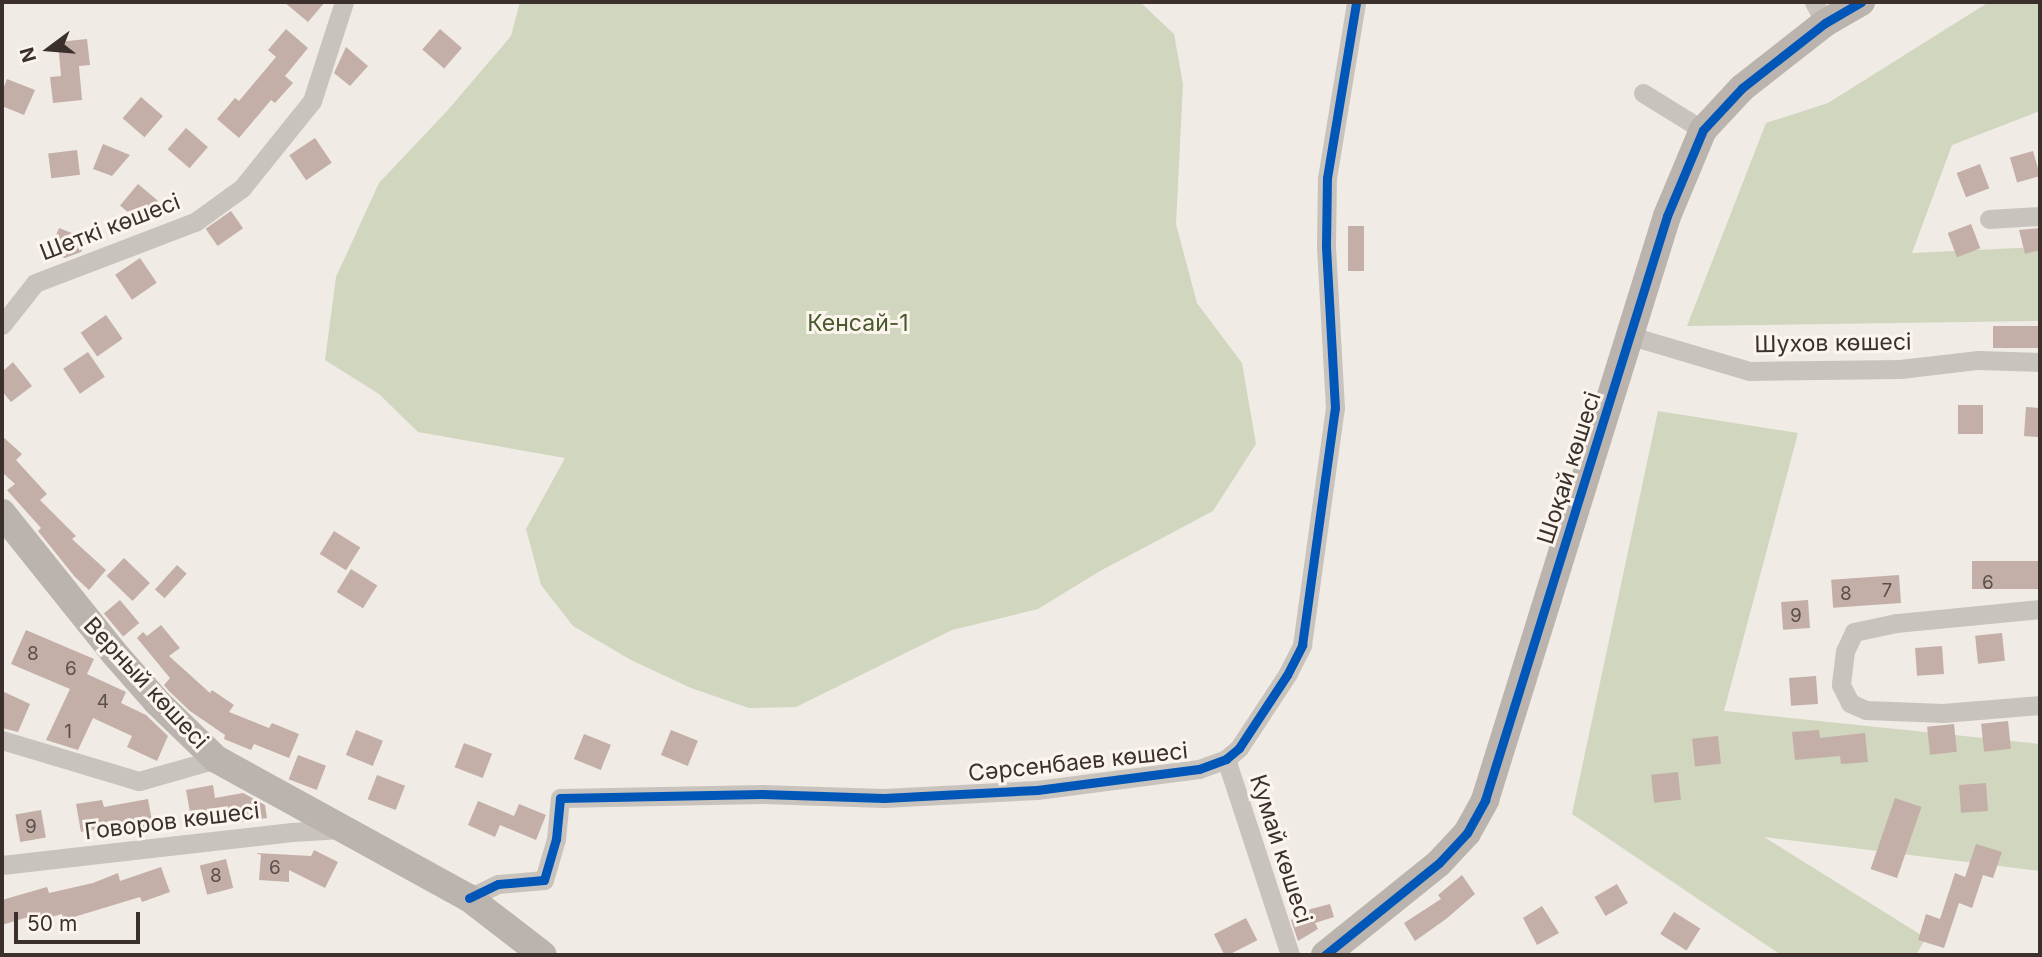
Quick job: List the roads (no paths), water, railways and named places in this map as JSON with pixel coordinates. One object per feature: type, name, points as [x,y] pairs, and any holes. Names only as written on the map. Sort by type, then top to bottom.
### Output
[{"type":"street","name":"Шеткі көшесі","points":[[2,325],[35,283],[195,222],[242,188],[312,101],[344,2]]},
{"type":"street","points":[[1226,759],[1239,748],[1287,675],[1302,645],[1335,408],[1326,246],[1326,178],[1356,2]]},
{"type":"street","name":"Шоқай көшесі","points":[[1325,955],[1439,863],[1467,833],[1485,800],[1667,216],[1703,130],[1819,12],[1861,2]]},
{"type":"street","points":[[1643,93],[1703,130]]},
{"type":"street","points":[[1989,219],[2040,216]]},
{"type":"street","name":"Шухов көшесі","points":[[1631,336],[1749,371],[1900,369],[1978,360],[2040,362]]},
{"type":"street","name":"Верный көшесі","points":[[2,513],[114,653],[157,702],[216,759],[348,829],[469,898],[518,933],[543,955]]},
{"type":"street","points":[[2040,609],[1883,625],[1854,632],[1845,651],[1841,685],[1850,703],[1866,710],[1943,713],[2040,705]]},
{"type":"street","points":[[2,740],[139,781],[216,759]]},
{"type":"street","name":"Сәрсенбаев көшесі","points":[[469,898],[498,884],[544,880],[556,839],[560,799],[762,794],[884,798],[1037,790],[1199,769],[1226,759]]},
{"type":"street","name":"Кумай көшесі","points":[[1226,759],[1290,955]]},
{"type":"street","name":"Говоров көшесі","points":[[2,865],[292,832],[348,829]]},
{"type":"park label","name":"Кенсай-1","points":[[858,323]]}]
